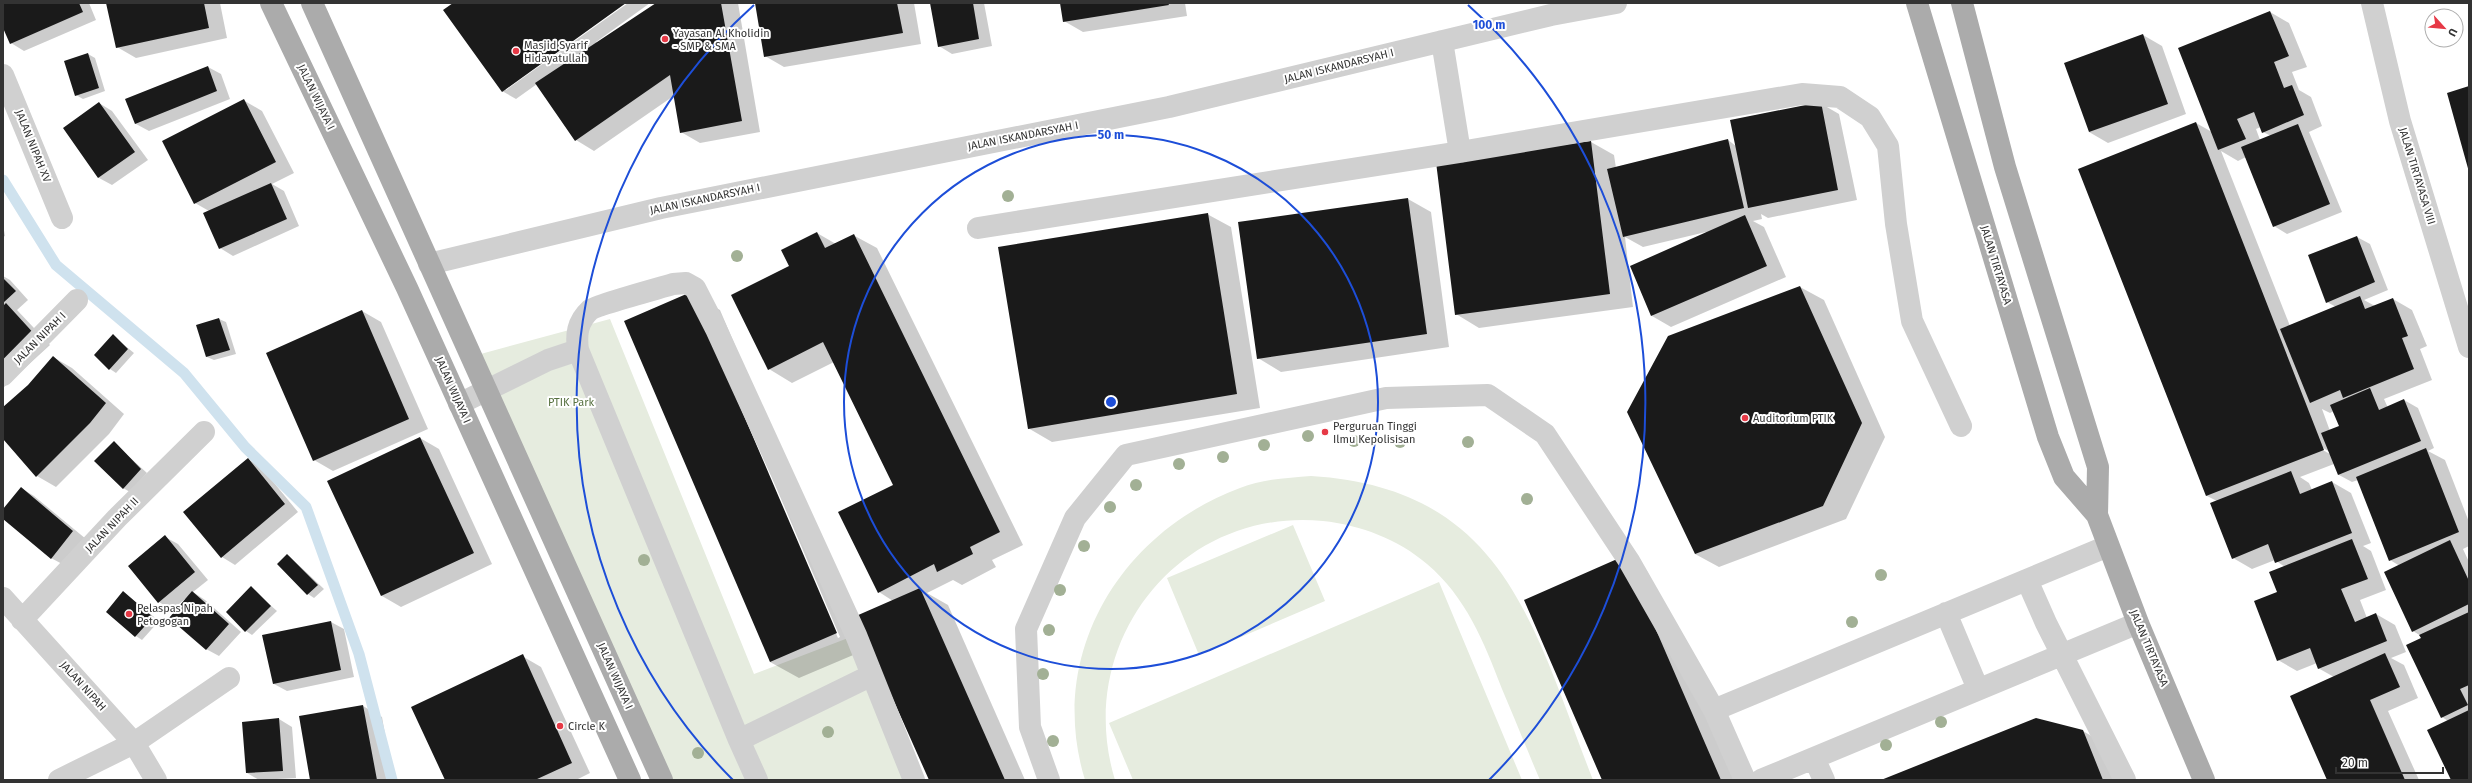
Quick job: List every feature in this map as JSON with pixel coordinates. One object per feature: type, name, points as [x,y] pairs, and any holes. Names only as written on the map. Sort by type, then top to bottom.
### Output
[{"type":"main road","name":"JALAN WIJAYA I","points":[[271,3],[407,288],[630,780]]},
{"type":"main road","name":"JALAN WIJAYA I","points":[[312,3],[662,780]]},
{"type":"main road","name":"JALAN TIRTAYASA","points":[[1918,3],[2048,437],[2064,477],[2098,515]]},
{"type":"main road","name":"JALAN TIRTAYASA","points":[[1962,3],[2005,167],[2098,467],[2098,515],[2108,546],[2138,623],[2204,780]]},
{"type":"street","name":"JALAN ISKANDARSYAH I","points":[[430,264],[661,208],[1169,106],[1551,15],[1616,3]]},
{"type":"street","name":"JALAN TIRTAYASA VIII","points":[[2372,3],[2400,121],[2469,347]]},
{"type":"street","points":[[1442,41],[1460,152]]},
{"type":"street","name":"JALAN NIPAH XV","points":[[3,75],[62,218]]},
{"type":"street","points":[[978,228],[1460,152],[1802,94],[1840,97],[1870,118],[1888,146],[1897,231],[1912,321],[1961,426]]},
{"type":"street","points":[[757,780],[739,740],[578,350],[576,336],[581,321],[590,309],[673,284],[686,283],[695,288],[726,350],[872,675],[914,780]]},
{"type":"street","name":"JALAN NIPAH I","points":[[3,375],[77,300]]},
{"type":"street","points":[[459,404],[548,360],[578,350]]},
{"type":"street","points":[[1049,780],[1030,727],[1026,629],[1075,518],[1126,456],[1386,398],[1488,395],[1545,434],[1629,561],[1714,710],[1745,780]]},
{"type":"street","name":"JALAN NIPAH II","points":[[22,620],[117,518],[204,432]]},
{"type":"street","points":[[1714,710],[2108,546]]},
{"type":"street","points":[[2027,580],[2046,623],[2063,653],[2125,780]]},
{"type":"street","name":"JALAN NIPAH","points":[[3,598],[134,743],[156,780]]},
{"type":"street","points":[[1946,613],[1978,689]]},
{"type":"street","points":[[1761,780],[2138,623]]},
{"type":"street","points":[[739,740],[872,675]]},
{"type":"street","points":[[59,780],[134,743],[230,678]]},
{"type":"street","points":[[1814,758],[1824,780]]},
{"type":"green space","name":"PTIK Park","points":[[610,319],[754,674],[856,635],[907,780],[667,780],[477,355]]},
{"type":"green space","points":[[1311,476],[1377,486],[1429,507],[1470,537],[1503,575],[1529,620],[1551,670],[1593,780],[1540,780],[1481,637],[1453,591],[1441,577],[1416,555],[1391,540],[1351,526],[1323,521],[1271,522],[1224,536],[1183,561],[1149,594],[1124,634],[1110,680],[1106,729],[1115,780],[1085,780],[1076,733],[1076,687],[1086,644],[1103,603],[1128,567],[1160,534],[1198,508],[1248,485],[1275,479]]},
{"type":"green space","points":[[1293,525],[1325,601],[1199,655],[1167,578]]},
{"type":"green space","points":[[1439,582],[1522,780],[1133,780],[1109,723]]},
{"type":"building","points":[[3,3],[79,3],[83,12],[10,44],[3,28]]},
{"type":"building","points":[[106,3],[204,3],[209,28],[116,48]]},
{"type":"building","name":"Masjid Syarif Hidayatullah","points":[[453,3],[626,3],[502,92],[443,10]]},
{"type":"building","name":"Yayasan Al Kholidin - SMP & SMA","points":[[656,3],[721,3],[742,121],[680,133],[670,75],[575,141],[535,83]]},
{"type":"building","points":[[755,3],[897,3],[903,33],[764,57]]},
{"type":"building","points":[[930,3],[973,3],[979,39],[938,47]]},
{"type":"building","points":[[1060,3],[1168,3],[1169,5],[1063,22]]},
{"type":"building","points":[[2270,11],[2289,56],[2274,62],[2284,88],[2292,85],[2304,115],[2262,133],[2254,112],[2237,119],[2246,139],[2218,150],[2178,48]]},
{"type":"building","points":[[2143,34],[2168,104],[2089,132],[2064,63]]},
{"type":"building","points":[[88,53],[99,88],[75,96],[64,61]]},
{"type":"building","points":[[208,66],[217,91],[135,124],[125,99]]},
{"type":"building","points":[[2469,86],[2469,172],[2447,93]]},
{"type":"building","points":[[244,99],[276,162],[194,204],[162,141]]},
{"type":"building","points":[[99,102],[135,152],[98,178],[63,128]]},
{"type":"building","points":[[1821,102],[1838,190],[1748,208],[1730,120]]},
{"type":"building","points":[[2196,122],[2324,450],[2206,496],[2078,169]]},
{"type":"building","points":[[2298,124],[2330,204],[2273,227],[2241,147]]},
{"type":"building","points":[[1728,139],[1744,208],[1623,237],[1607,169]]},
{"type":"building","points":[[1591,141],[1610,294],[1455,315],[1436,162]]},
{"type":"building","points":[[271,183],[287,219],[219,249],[203,213]]},
{"type":"building","points":[[1408,198],[1427,334],[1257,359],[1238,222]]},
{"type":"building","points":[[1208,213],[1237,394],[1028,429],[998,247]]},
{"type":"building","points":[[1745,215],[1767,266],[1651,316],[1630,266]]},
{"type":"building","points":[[817,232],[825,248],[854,234],[1000,532],[970,547],[973,554],[937,572],[934,564],[878,593],[838,512],[893,485],[823,342],[768,370],[731,295],[789,266],[781,250]]},
{"type":"building","points":[[2357,236],[2375,282],[2326,303],[2308,255]]},
{"type":"building","points":[[3,278],[16,291],[3,303]]},
{"type":"building","name":"Auditorium PTIK","points":[[1800,286],[1862,423],[1823,506],[1695,554],[1627,412],[1668,336]]},
{"type":"building","points":[[691,292],[837,633],[770,662],[624,321]]},
{"type":"building","points":[[2360,296],[2365,309],[2393,298],[2408,336],[2402,338],[2414,369],[2343,398],[2340,390],[2310,403],[2280,329]]},
{"type":"building","points":[[6,303],[37,337],[3,368],[3,306]]},
{"type":"building","points":[[362,310],[409,419],[313,461],[266,353]]},
{"type":"building","points":[[219,318],[230,350],[206,357],[196,325]]},
{"type":"building","points":[[113,334],[128,349],[109,370],[94,355]]},
{"type":"building","points":[[53,356],[106,403],[90,423],[36,477],[3,439],[3,407],[28,385]]},
{"type":"building","points":[[2370,388],[2379,410],[2404,399],[2421,441],[2338,475],[2321,433],[2339,426],[2330,405]]},
{"type":"building","points":[[420,437],[474,553],[381,596],[327,481]]},
{"type":"building","points":[[114,441],[141,469],[123,489],[94,461]]},
{"type":"building","points":[[2426,448],[2459,532],[2389,561],[2356,477]]},
{"type":"building","points":[[248,458],[285,504],[221,558],[183,512]]},
{"type":"building","points":[[2291,471],[2300,494],[2332,481],[2352,533],[2275,563],[2268,544],[2232,559],[2210,503]]},
{"type":"building","points":[[21,487],[73,531],[51,559],[3,519],[3,509]]},
{"type":"building","points":[[165,535],[195,572],[158,603],[128,566]]},
{"type":"building","points":[[2352,539],[2368,579],[2341,589],[2355,622],[2376,613],[2387,641],[2318,669],[2310,648],[2277,661],[2254,601],[2277,592],[2269,572]]},
{"type":"building","points":[[2450,540],[2469,581],[2469,604],[2412,632],[2384,572]]},
{"type":"building","points":[[287,554],[318,585],[307,595],[277,564]]},
{"type":"building","points":[[1624,556],[1721,780],[1602,780],[1524,600]]},
{"type":"building","points":[[251,586],[271,606],[245,632],[226,612]]},
{"type":"building","points":[[920,588],[1005,780],[929,780],[856,616]]},
{"type":"building","name":"Pelaspas Nipah Petogogan","points":[[123,591],[153,617],[135,637],[106,612]]},
{"type":"building","points":[[192,591],[229,624],[206,650],[169,618]]},
{"type":"building","points":[[2469,612],[2469,685],[2460,689],[2468,705],[2441,718],[2406,645],[2421,638],[2419,635]]},
{"type":"building","points":[[331,621],[341,670],[273,684],[262,635]]},
{"type":"building","points":[[2385,653],[2400,687],[2370,700],[2405,780],[2327,780],[2290,696]]},
{"type":"building","points":[[523,654],[572,763],[535,780],[445,780],[411,707]]},
{"type":"building","points":[[363,705],[377,780],[310,780],[299,716]]},
{"type":"building","points":[[2469,710],[2469,780],[2451,780],[2427,730]]},
{"type":"building","points":[[279,718],[283,771],[246,773],[242,722]]},
{"type":"building","points":[[2036,718],[2083,730],[2103,780],[1881,780]]},
{"type":"waterway","points":[[3,180],[56,265],[184,373],[245,447],[306,507],[359,654],[392,780]]},
{"type":"place","name":"Yayasan Al Kholidin - SMP & SMA","points":[[665,39]]},
{"type":"place","name":"Masjid Syarif Hidayatullah","points":[[516,51]]},
{"type":"place","name":"Auditorium PTIK","points":[[1745,418]]},
{"type":"place","name":"Perguruan Tinggi Ilmu Kepolisisan","points":[[1325,432]]},
{"type":"place","name":"Pelaspas Nipah Petogogan","points":[[129,614]]},
{"type":"place","name":"Circle K","points":[[560,726]]}]
